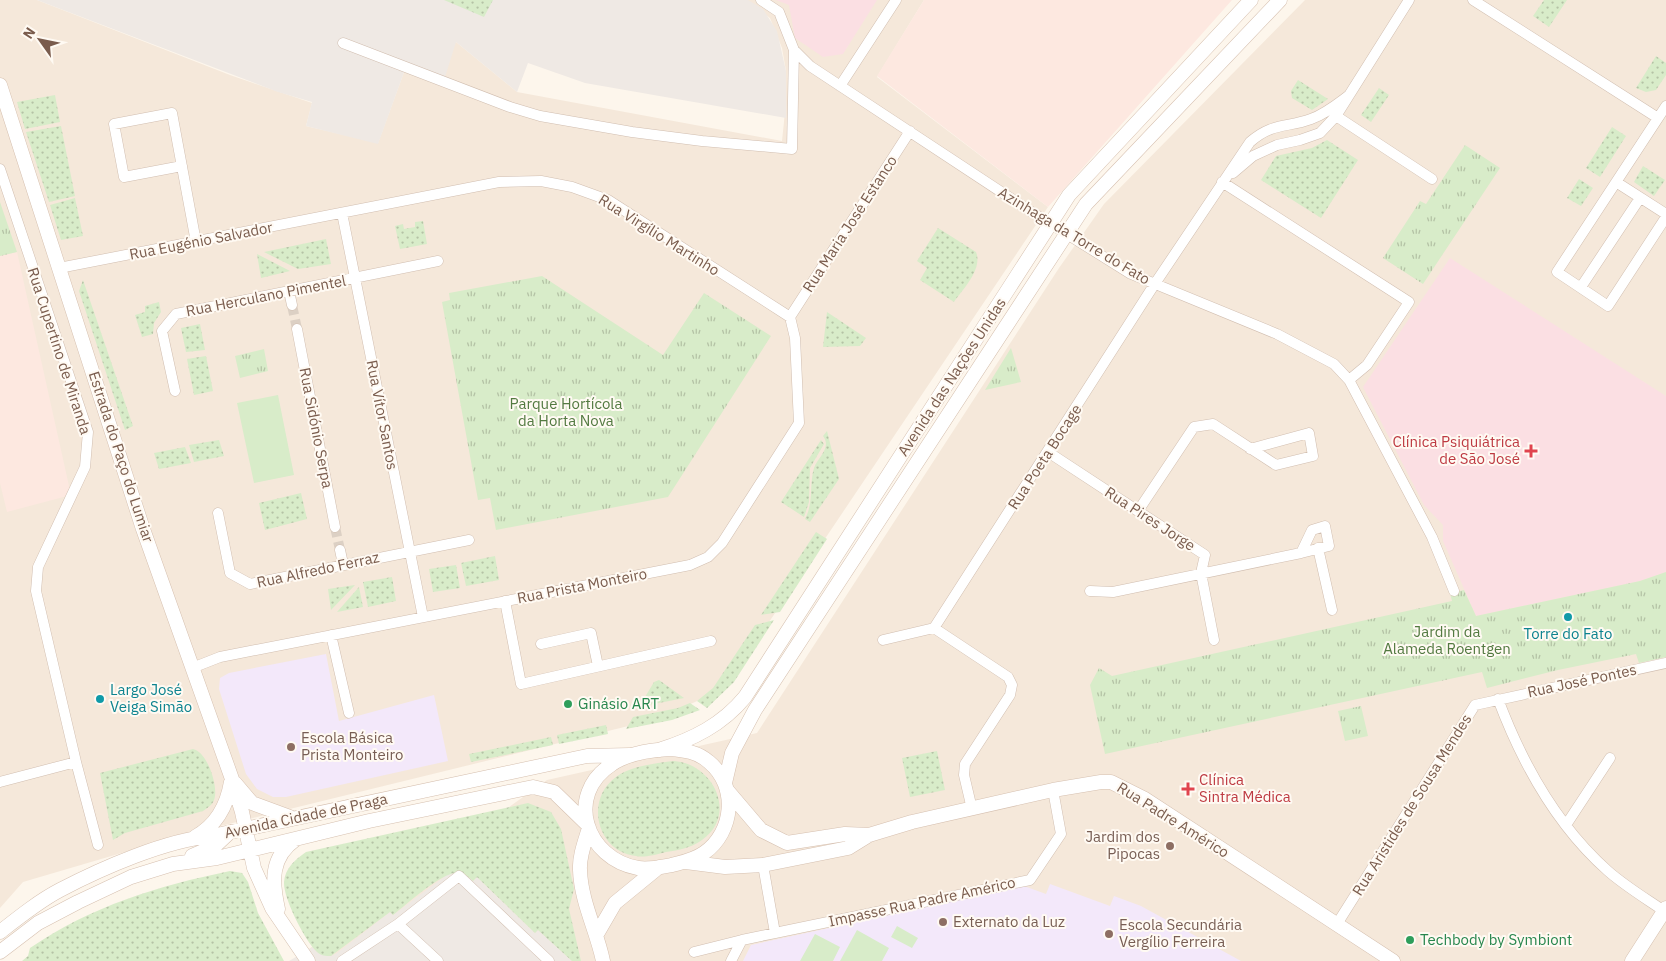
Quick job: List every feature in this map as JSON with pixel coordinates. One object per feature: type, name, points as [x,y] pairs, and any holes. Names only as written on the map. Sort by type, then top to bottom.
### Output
[{"type":"main road","name":"Avenida das Nações Unidas","points":[[658,750],[690,740],[704,732],[726,717],[745,697],[1069,195],[1252,0]]},
{"type":"main road","name":"Avenida das Nações Unidas","points":[[726,786],[732,753],[755,710],[1086,204],[1280,0]]},
{"type":"main road","name":"Estrada do Paço do Lumiar","points":[[0,85],[143,529],[232,779],[254,868],[263,891],[281,922],[308,961]]},
{"type":"main road","points":[[588,826],[596,844],[610,858],[641,869],[659,868],[686,862],[705,853],[720,836],[728,818],[729,803],[726,786],[715,768],[702,757],[681,750],[658,750],[630,756],[610,764],[595,780],[587,798],[588,826],[580,870],[588,914],[597,934],[603,961]]},
{"type":"main road","name":"Avenida Cidade de Praga","points":[[5,928],[59,890],[136,856],[195,837],[231,832],[244,824],[293,818],[587,756],[630,756]]},
{"type":"main road","points":[[232,779],[252,803],[264,809],[293,818]]},
{"type":"main road","points":[[195,837],[204,832],[220,814],[228,799],[232,779]]},
{"type":"main road","name":"Rua Padre Américo","points":[[726,786],[761,830],[787,843],[846,834],[869,835],[1053,790],[1110,782],[1127,789],[1393,961]]},
{"type":"main road","name":"Avenida Cidade de Praga","points":[[0,952],[18,937],[78,902],[132,877],[173,864],[217,858],[306,835],[533,787],[554,792],[588,826]]},
{"type":"main road","points":[[173,864],[215,846],[231,832]]},
{"type":"main road","points":[[281,922],[274,890],[273,875],[276,863],[290,843],[306,835]]},
{"type":"main road","name":"Rua Padre Américo","points":[[686,862],[724,867],[763,865],[848,848],[869,835]]},
{"type":"main road","points":[[597,934],[615,903],[659,868]]},
{"type":"main road","points":[[1632,961],[1665,909]]},
{"type":"street","name":"Azinhaga da Torre do Fato","points":[[761,0],[779,12],[794,50],[810,66],[1066,234],[1131,274],[1286,338],[1334,364],[1349,380],[1432,537],[1454,591]]},
{"type":"street","points":[[840,86],[896,0]]},
{"type":"street","points":[[1349,380],[1367,365],[1409,302],[1222,182],[1253,156],[1276,145],[1320,133],[1336,116],[1409,0]]},
{"type":"street","points":[[1473,0],[1658,118]]},
{"type":"street","points":[[344,43],[510,107],[540,116],[676,138],[792,149],[794,50]]},
{"type":"street","name":"Rua Poeta Bocage","points":[[934,628],[1154,285],[1250,142],[1258,135],[1278,126],[1310,120],[1327,112],[1348,96]]},
{"type":"street","points":[[1616,182],[1666,216],[1608,306],[1557,272],[1616,182],[1658,118],[1666,106]]},
{"type":"street","points":[[182,166],[124,177],[114,124],[172,113],[182,166],[196,242]]},
{"type":"street","points":[[1336,116],[1432,179]]},
{"type":"street","name":"Rua Maria José Estanco","points":[[790,317],[910,132]]},
{"type":"street","name":"Rua Cupertino de Miranda","points":[[0,169],[88,432],[85,467],[38,567],[36,591],[76,762],[98,845]]},
{"type":"street","name":"Rua Virgílio Martinho","points":[[342,213],[499,182],[541,181],[572,187],[608,200],[790,317]]},
{"type":"street","points":[[1581,287],[1640,198]]},
{"type":"street","name":"Rua Eugénio Salvador","points":[[59,268],[342,213]]},
{"type":"street","name":"Rua Vítor Santos","points":[[342,213],[422,617]]},
{"type":"street","name":"Rua Herculano Pimentel","points":[[175,391],[162,331],[176,314],[438,261]]},
{"type":"street","points":[[289,291],[292,305]]},
{"type":"street","name":"Rua Prista Monteiro","points":[[192,668],[220,657],[690,565],[702,560],[718,548],[799,422],[795,338],[790,317]]},
{"type":"street","name":"Rua Sidónio Serpa","points":[[297,329],[335,527]]},
{"type":"street","points":[[1138,511],[1194,427],[1213,424],[1250,449],[1276,465],[1313,456],[1309,433],[1250,449]]},
{"type":"street","name":"Rua Pires Jorge","points":[[1048,452],[1205,555],[1201,573],[1214,640]]},
{"type":"street","name":"Rua Alfredo Ferraz","points":[[218,512],[230,573],[250,584],[469,540]]},
{"type":"street","points":[[1090,591],[1113,592],[1301,553],[1329,546],[1325,526],[1312,530],[1301,553]]},
{"type":"street","points":[[1318,548],[1332,610]]},
{"type":"street","points":[[340,550],[343,564]]},
{"type":"street","points":[[505,601],[521,684],[711,641]]},
{"type":"street","points":[[883,640],[934,628],[1008,677],[1012,685],[1010,695],[965,764],[964,775],[972,809]]},
{"type":"street","points":[[541,644],[591,633],[598,666]]},
{"type":"street","points":[[331,635],[349,713]]},
{"type":"street","name":"Rua José Pontes","points":[[1498,699],[1666,663]]},
{"type":"street","points":[[1498,699],[1509,730],[1541,790],[1566,825],[1608,871],[1665,909]]},
{"type":"street","name":"Rua Aristides de Sousa Mendes","points":[[1337,924],[1475,705],[1498,699]]},
{"type":"street","points":[[1566,825],[1610,758]]},
{"type":"street","points":[[0,773],[5,781],[76,762]]},
{"type":"street","name":"Impasse Rua Padre Américo","points":[[694,952],[742,940],[1030,880],[1062,834],[1053,790]]},
{"type":"street","points":[[763,865],[775,933]]},
{"type":"street","points":[[342,961],[398,924],[459,876],[549,961]]},
{"type":"street","points":[[398,924],[438,961]]},
{"type":"street","points":[[731,961],[742,940]]},
{"type":"shaded area","points":[[0,0],[37,0],[230,75],[312,103],[306,126],[378,143],[407,64],[456,42],[517,92],[782,141],[786,102],[786,71],[782,48],[770,18],[747,0],[924,0],[877,77],[1048,207],[724,689],[657,719],[176,837],[23,882],[0,908]]},
{"type":"shaded area","points":[[37,0],[748,0],[763,9],[777,31],[786,71],[786,118],[585,83],[528,63],[517,92],[456,42],[445,77],[407,64],[378,144],[306,126],[312,102],[278,92]]},
{"type":"shaded area","points":[[776,0],[877,0],[843,54],[823,57],[795,38],[789,5]]},
{"type":"shaded area","points":[[924,0],[1232,0],[1048,207],[877,76]]},
{"type":"shaded area","points":[[1305,0],[1666,0],[1666,961],[292,961],[547,780],[757,733],[1059,268],[1104,204]]},
{"type":"shaded area","points":[[17,252],[71,495],[7,512],[0,483],[0,256]]},
{"type":"shaded area","name":"Clínica Psiquiátrica de São José","points":[[1450,258],[1666,396],[1666,572],[1640,581],[1476,616],[1443,541],[1443,525],[1424,505],[1363,387]]},
{"type":"shaded area","name":"Escola Básica Prista Monteiro","points":[[326,654],[339,721],[434,695],[448,761],[286,797],[273,797],[257,789],[246,774],[219,689],[220,678],[229,673]]},
{"type":"shaded area","points":[[448,874],[466,875],[473,881],[477,877],[535,933],[538,930],[572,961],[289,961],[313,947],[317,952],[331,956],[337,953],[390,912],[393,915]]},
{"type":"shaded area","points":[[1050,884],[1110,906],[1114,896],[1141,906],[1241,961],[743,961],[751,945],[1024,886],[1046,894]]},
{"type":"green space","points":[[444,0],[493,0],[484,17]]},
{"type":"green space","points":[[1544,0],[1567,0],[1549,27],[1533,16]]},
{"type":"green space","points":[[1656,56],[1666,63],[1666,75],[1656,90],[1646,92],[1636,88]]},
{"type":"green space","points":[[1298,80],[1328,99],[1312,110],[1292,98],[1291,91]]},
{"type":"green space","points":[[1379,88],[1389,95],[1371,122],[1361,115]]},
{"type":"green space","points":[[55,95],[60,122],[25,129],[17,102]]},
{"type":"green space","points":[[61,126],[75,196],[49,202],[26,132]]},
{"type":"green space","points":[[1612,127],[1626,136],[1600,177],[1586,168]]},
{"type":"green space","points":[[1327,140],[1358,160],[1321,218],[1261,180],[1276,156],[1312,148]]},
{"type":"green space","points":[[1465,145],[1500,168],[1423,284],[1383,258],[1420,201],[1426,204]]},
{"type":"green space","points":[[1643,166],[1665,180],[1654,196],[1634,182]]},
{"type":"green space","points":[[1579,179],[1593,188],[1581,206],[1567,198]]},
{"type":"green space","points":[[75,198],[83,236],[61,240],[50,205]]},
{"type":"green space","points":[[0,202],[17,252],[0,256]]},
{"type":"green space","points":[[423,221],[427,244],[400,249],[395,226],[403,224],[404,229],[415,227],[415,222]]},
{"type":"green space","points":[[938,228],[976,252],[977,265],[974,272],[954,302],[920,280],[927,268],[917,261]]},
{"type":"green space","points":[[326,239],[331,264],[298,269],[264,252]]},
{"type":"green space","points":[[257,254],[290,271],[261,278]]},
{"type":"green space","name":"Parque Hortícola da Horta Nova","points":[[542,276],[663,355],[704,293],[771,336],[668,497],[496,530],[490,498],[478,500],[442,302],[450,300],[449,293]]},
{"type":"green space","points":[[83,280],[133,426],[125,430],[79,291]]},
{"type":"green space","points":[[159,302],[161,312],[154,323],[153,334],[142,337],[135,315],[145,312],[145,306]]},
{"type":"green space","points":[[827,312],[866,338],[860,346],[823,347]]},
{"type":"green space","points":[[200,324],[205,350],[186,352],[181,328]]},
{"type":"green space","points":[[1011,348],[1021,382],[985,390]]},
{"type":"green space","points":[[264,349],[268,371],[240,378],[235,356]]},
{"type":"green space","points":[[206,356],[213,391],[194,395],[187,359]]},
{"type":"green space","points":[[278,395],[294,475],[254,483],[237,403]]},
{"type":"green space","points":[[827,431],[839,479],[810,522],[805,519],[810,506],[814,468],[825,448],[823,436]]},
{"type":"green space","points":[[219,440],[224,456],[194,462],[189,445]]},
{"type":"green space","points":[[821,440],[824,444],[810,468],[809,502],[804,517],[781,502]]},
{"type":"green space","points":[[185,447],[191,463],[159,469],[154,453]]},
{"type":"green space","points":[[301,493],[307,519],[265,530],[259,503]]},
{"type":"green space","points":[[816,532],[827,539],[780,612],[761,615]]},
{"type":"green space","points":[[495,556],[499,580],[466,586],[461,563]]},
{"type":"green space","points":[[456,565],[460,588],[433,592],[429,569]]},
{"type":"green space","name":"Jardim da Alameda Roentgen","points":[[1666,572],[1666,657],[1639,663],[1636,654],[1558,670],[1487,688],[1482,672],[1105,754],[1090,685],[1099,668],[1112,676],[1452,601],[1450,593],[1464,590],[1476,616],[1640,581]]},
{"type":"green space","points":[[392,577],[396,601],[368,607],[363,582]]},
{"type":"green space","points":[[355,585],[331,610],[328,589]]},
{"type":"green space","points":[[359,587],[363,607],[337,612]]},
{"type":"green space","points":[[774,620],[734,682],[707,708],[697,701],[713,688],[755,625]]},
{"type":"green space","points":[[659,680],[684,698],[639,707],[654,682]]},
{"type":"green space","points":[[690,703],[700,710],[672,720],[626,729],[633,717],[678,708]]},
{"type":"green space","points":[[1361,706],[1368,736],[1345,741],[1338,711]]},
{"type":"green space","points":[[606,725],[608,734],[559,744],[557,735]]},
{"type":"green space","points":[[551,737],[553,745],[471,762],[469,754]]},
{"type":"green space","points":[[193,749],[203,756],[213,776],[215,796],[211,805],[203,811],[125,833],[113,840],[100,773]]},
{"type":"green space","points":[[937,751],[945,790],[910,797],[902,758]]},
{"type":"green space","points":[[674,761],[688,764],[700,771],[710,781],[720,805],[718,818],[713,830],[698,843],[689,847],[651,856],[636,856],[623,852],[612,845],[604,835],[599,824],[600,798],[606,787],[616,777],[629,770]]},
{"type":"green space","points":[[528,803],[551,812],[561,829],[574,889],[569,909],[581,961],[572,961],[538,930],[535,933],[477,877],[473,881],[461,873],[450,874],[442,878],[393,915],[390,912],[331,956],[325,956],[317,952],[301,929],[287,898],[284,882],[288,868],[306,852]]},
{"type":"green space","points":[[230,871],[242,873],[248,882],[258,913],[284,961],[22,961],[28,956],[30,948],[53,933],[101,909],[177,883]]},
{"type":"green space","points":[[897,926],[918,938],[912,948],[891,937]]},
{"type":"green space","points":[[857,930],[889,948],[882,961],[840,961]]},
{"type":"green space","points":[[815,934],[840,947],[833,961],[800,961]]},
{"type":"tunnel","points":[[292,305],[297,329]]},
{"type":"tunnel","points":[[335,527],[340,550]]},
{"type":"place","name":"Clínica Psiquiátrica de São José","points":[[1531,451]]},
{"type":"place","name":"Torre do Fato","points":[[1568,617]]},
{"type":"place","name":"Largo José Veiga Simão","points":[[100,699]]},
{"type":"place","name":"Ginásio ART","points":[[568,704]]},
{"type":"place","name":"Escola Básica Prista Monteiro","points":[[291,747]]},
{"type":"place","name":"Clínica Sintra Médica","points":[[1188,789]]},
{"type":"place","name":"Jardim dos Pipocas","points":[[1170,846]]},
{"type":"place","name":"Externato da Luz","points":[[943,922]]},
{"type":"place","name":"Escola Secundária Vergílio Ferreira","points":[[1109,934]]},
{"type":"place","name":"Techbody by Symbiont","points":[[1410,940]]}]
